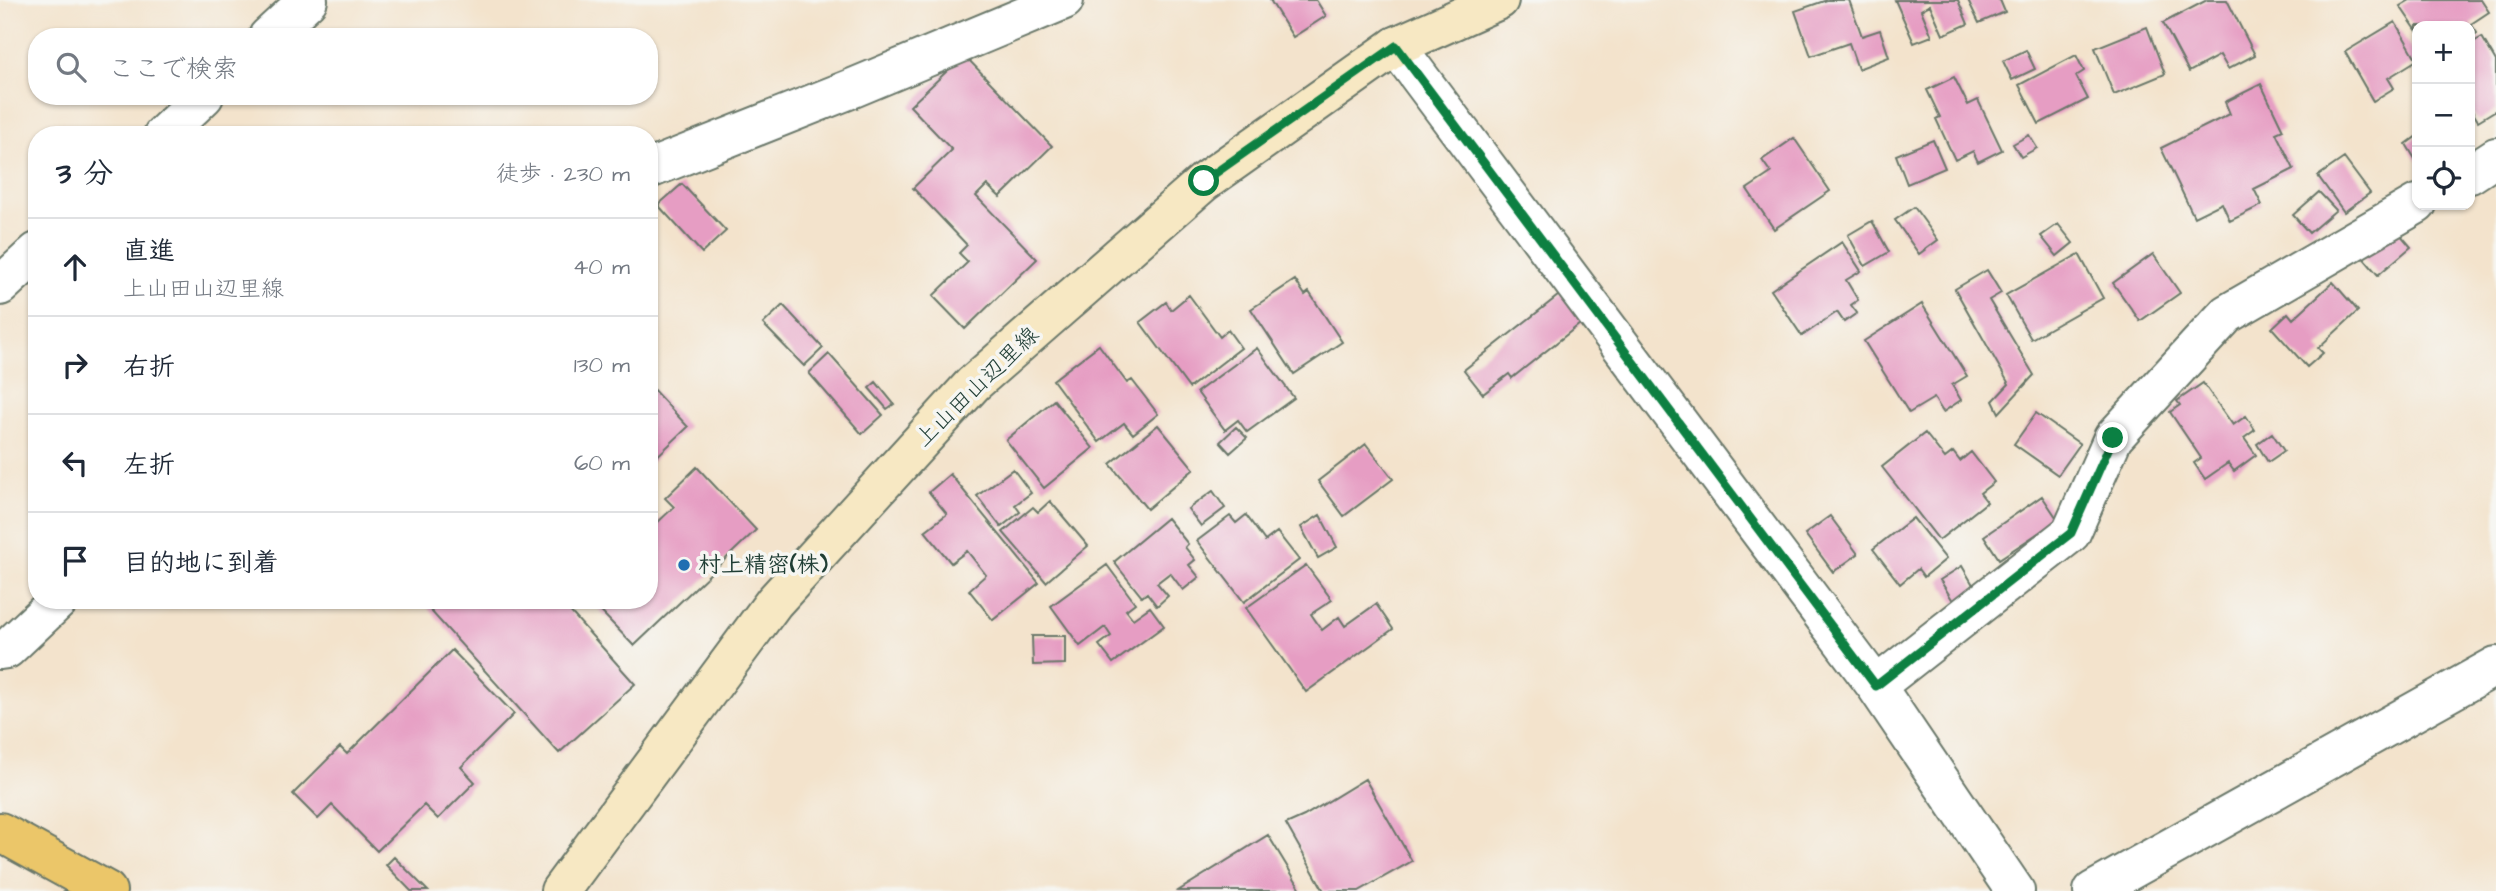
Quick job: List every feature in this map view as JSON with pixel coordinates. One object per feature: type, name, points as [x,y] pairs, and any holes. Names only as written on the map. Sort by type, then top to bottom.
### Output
[{"type":"highway","points":[[0,832],[107,891]]},
{"type":"main road","name":"上山田山辺里線","points":[[561,891],[774,601],[973,384],[1204,181],[1396,46],[1499,0]]},
{"type":"street","points":[[277,28],[307,0]]},
{"type":"street","points":[[658,165],[1064,0]]},
{"type":"street","points":[[1396,46],[1876,686],[2015,891]]},
{"type":"street","points":[[172,126],[195,105]]},
{"type":"street","points":[[2475,171],[2496,157]]},
{"type":"street","points":[[1876,686],[2071,533],[2113,438],[2227,314],[2412,207]]},
{"type":"street","points":[[0,286],[28,260]]},
{"type":"street","points":[[0,650],[7,649],[49,609]]},
{"type":"street","points":[[2093,891],[2496,666]]},
{"type":"building","points":[[1270,0],[1316,0],[1326,16],[1293,37]]},
{"type":"building","points":[[1827,0],[1849,0],[1862,36],[1880,30],[1889,57],[1858,69],[1849,43],[1811,56],[1795,11]]},
{"type":"building","points":[[1895,0],[1958,0],[1968,24],[1943,35],[1930,5],[1921,10],[1932,36],[1914,43]]},
{"type":"building","points":[[1968,0],[2000,0],[2005,12],[1979,23]]},
{"type":"building","points":[[2207,0],[2227,0],[2255,55],[2228,69],[2220,55],[2189,72],[2163,23]]},
{"type":"building","points":[[2410,0],[2481,0],[2489,12],[2475,21],[2412,21],[2412,24],[2400,6]]},
{"type":"building","points":[[2395,22],[2412,51],[2412,63],[2388,78],[2394,88],[2373,101],[2345,52]]},
{"type":"building","points":[[2147,27],[2165,74],[2114,95],[2095,48]]},
{"type":"building","points":[[2482,37],[2496,61],[2496,110],[2478,121],[2475,116],[2475,41]]},
{"type":"building","points":[[2026,50],[2035,69],[2012,80],[2003,61]]},
{"type":"building","points":[[964,55],[1052,146],[1000,197],[987,185],[976,196],[1037,259],[965,329],[933,296],[968,262],[959,253],[967,245],[913,188],[952,150],[910,106]]},
{"type":"building","points":[[2076,55],[2084,71],[2076,76],[2088,99],[2039,124],[2019,85]]},
{"type":"building","points":[[1954,77],[1968,105],[1978,100],[2002,150],[1978,162],[1973,151],[1955,160],[1936,119],[1940,117],[1927,90]]},
{"type":"building","points":[[2261,84],[2283,130],[2276,133],[2294,169],[2254,189],[2262,205],[2230,221],[2222,203],[2194,217],[2161,148],[2230,114],[2225,102]]},
{"type":"building","points":[[2029,135],[2037,148],[2021,157],[2013,144]]},
{"type":"building","points":[[1794,138],[1830,191],[1774,229],[1747,189],[1771,173],[1762,160]]},
{"type":"building","points":[[1933,140],[1945,168],[1907,184],[1896,155]]},
{"type":"building","points":[[2412,140],[2412,154],[2406,144]]},
{"type":"building","points":[[2344,158],[2370,193],[2344,212],[2318,176]]},
{"type":"building","points":[[682,184],[726,231],[702,253],[658,205]]},
{"type":"building","points":[[2319,192],[2336,210],[2309,233],[2293,215]]},
{"type":"building","points":[[1914,207],[1938,240],[1919,254],[1895,220]]},
{"type":"building","points":[[1872,221],[1889,252],[1865,266],[1848,235]]},
{"type":"building","points":[[2058,224],[2073,243],[2057,256],[2041,236]]},
{"type":"building","points":[[2394,227],[2411,247],[2378,275],[2361,255]]},
{"type":"building","points":[[1842,242],[1861,271],[1846,280],[1858,300],[1851,305],[1857,313],[1844,322],[1837,312],[1802,336],[1771,290]]},
{"type":"building","points":[[2079,254],[2103,298],[2031,339],[2006,295]]},
{"type":"building","points":[[2153,254],[2180,293],[2140,321],[2113,283]]},
{"type":"building","points":[[1987,270],[2001,293],[1989,300],[2034,375],[1999,413],[1993,401],[2009,384],[1955,289]]},
{"type":"building","points":[[1295,280],[1305,295],[1309,292],[1342,342],[1294,374],[1251,309]]},
{"type":"building","points":[[2333,282],[2358,311],[2318,348],[2323,353],[2307,367],[2272,328],[2288,313],[2293,319]]},
{"type":"building","points":[[1563,292],[1585,320],[1512,378],[1509,374],[1483,394],[1464,370]]},
{"type":"building","points":[[1189,295],[1220,337],[1228,330],[1241,348],[1189,388],[1140,322],[1166,302],[1171,310]]},
{"type":"building","points":[[1922,304],[1967,376],[1952,385],[1961,400],[1943,412],[1934,398],[1909,413],[1864,341]]},
{"type":"building","points":[[783,305],[823,348],[804,366],[763,324]]},
{"type":"building","points":[[1099,345],[1127,383],[1132,380],[1158,414],[1133,434],[1124,423],[1099,442],[1053,380]]},
{"type":"building","points":[[1257,348],[1294,398],[1247,432],[1238,420],[1225,430],[1197,392]]},
{"type":"building","points":[[829,354],[883,415],[862,434],[809,373]]},
{"type":"building","points":[[876,382],[894,404],[887,409],[869,388]]},
{"type":"building","points":[[2203,383],[2233,425],[2246,416],[2255,430],[2244,438],[2256,455],[2234,471],[2228,463],[2205,479],[2194,463],[2201,458],[2170,412],[2180,405],[2177,401]]},
{"type":"building","points":[[658,395],[688,427],[658,455]]},
{"type":"building","points":[[1054,400],[1093,448],[1044,488],[1006,440]]},
{"type":"building","points":[[2036,413],[2080,444],[2058,475],[2014,444]]},
{"type":"building","points":[[1158,425],[1194,469],[1147,509],[1110,464]]},
{"type":"building","points":[[1236,427],[1247,438],[1230,453],[1220,442]]},
{"type":"building","points":[[1925,433],[1945,458],[1953,452],[1960,461],[1971,452],[1994,482],[1980,493],[1987,502],[1939,540],[1882,467]]},
{"type":"building","points":[[2272,433],[2284,451],[2268,462],[2257,444]]},
{"type":"building","points":[[1366,444],[1393,479],[1344,516],[1318,481]]},
{"type":"building","name":"村上精密(株)","points":[[697,467],[756,530],[634,646],[599,609],[658,609],[658,522],[674,507],[665,498]]},
{"type":"building","points":[[1013,469],[1031,493],[1015,505],[1020,512],[1001,527],[977,496]]},
{"type":"building","points":[[950,474],[1039,583],[993,620],[969,590],[986,575],[967,551],[951,563],[925,531],[947,514],[929,492]]},
{"type":"building","points":[[1213,491],[1225,508],[1201,526],[1188,509]]},
{"type":"building","points":[[2042,496],[2058,520],[1999,559],[1984,536]]},
{"type":"building","points":[[1050,501],[1088,546],[1046,582],[1003,532],[1033,507],[1038,512]]},
{"type":"building","points":[[1246,515],[1265,541],[1277,532],[1299,560],[1244,602],[1197,541],[1230,516],[1236,523]]},
{"type":"building","points":[[1320,515],[1337,547],[1318,558],[1301,527]]},
{"type":"building","points":[[1830,516],[1858,554],[1833,572],[1805,534]]},
{"type":"building","points":[[1167,518],[1188,544],[1185,547],[1195,560],[1189,565],[1199,577],[1183,590],[1170,573],[1157,583],[1168,596],[1157,606],[1147,593],[1142,597],[1114,562]]},
{"type":"building","points":[[1913,518],[1946,559],[1924,577],[1918,569],[1900,584],[1873,549]]},
{"type":"building","points":[[1107,565],[1135,603],[1126,610],[1133,619],[1150,607],[1164,626],[1113,663],[1099,645],[1111,636],[1105,627],[1080,646],[1051,606]]},
{"type":"building","points":[[1306,565],[1332,600],[1311,614],[1322,630],[1339,617],[1345,626],[1376,604],[1393,629],[1306,692],[1246,608]]},
{"type":"building","points":[[1962,566],[1976,590],[1955,604],[1940,580]]},
{"type":"building","points":[[429,609],[568,609],[635,684],[559,753]]},
{"type":"building","points":[[1032,636],[1065,636],[1065,664],[1033,665]]},
{"type":"building","points":[[452,650],[514,714],[461,767],[475,782],[438,819],[424,805],[377,851],[332,805],[318,819],[293,794],[340,747],[347,754]]},
{"type":"building","points":[[1365,779],[1412,861],[1359,891],[1324,891],[1286,824]]},
{"type":"building","points":[[1268,835],[1302,891],[1178,891]]},
{"type":"building","points":[[394,857],[428,891],[411,891],[386,865]]},
{"type":"place","name":"村上精密(株)","points":[[684,565]]},
{"type":"route","points":[[1204,181],[1396,46],[1876,686],[2071,533],[2113,438]]}]
